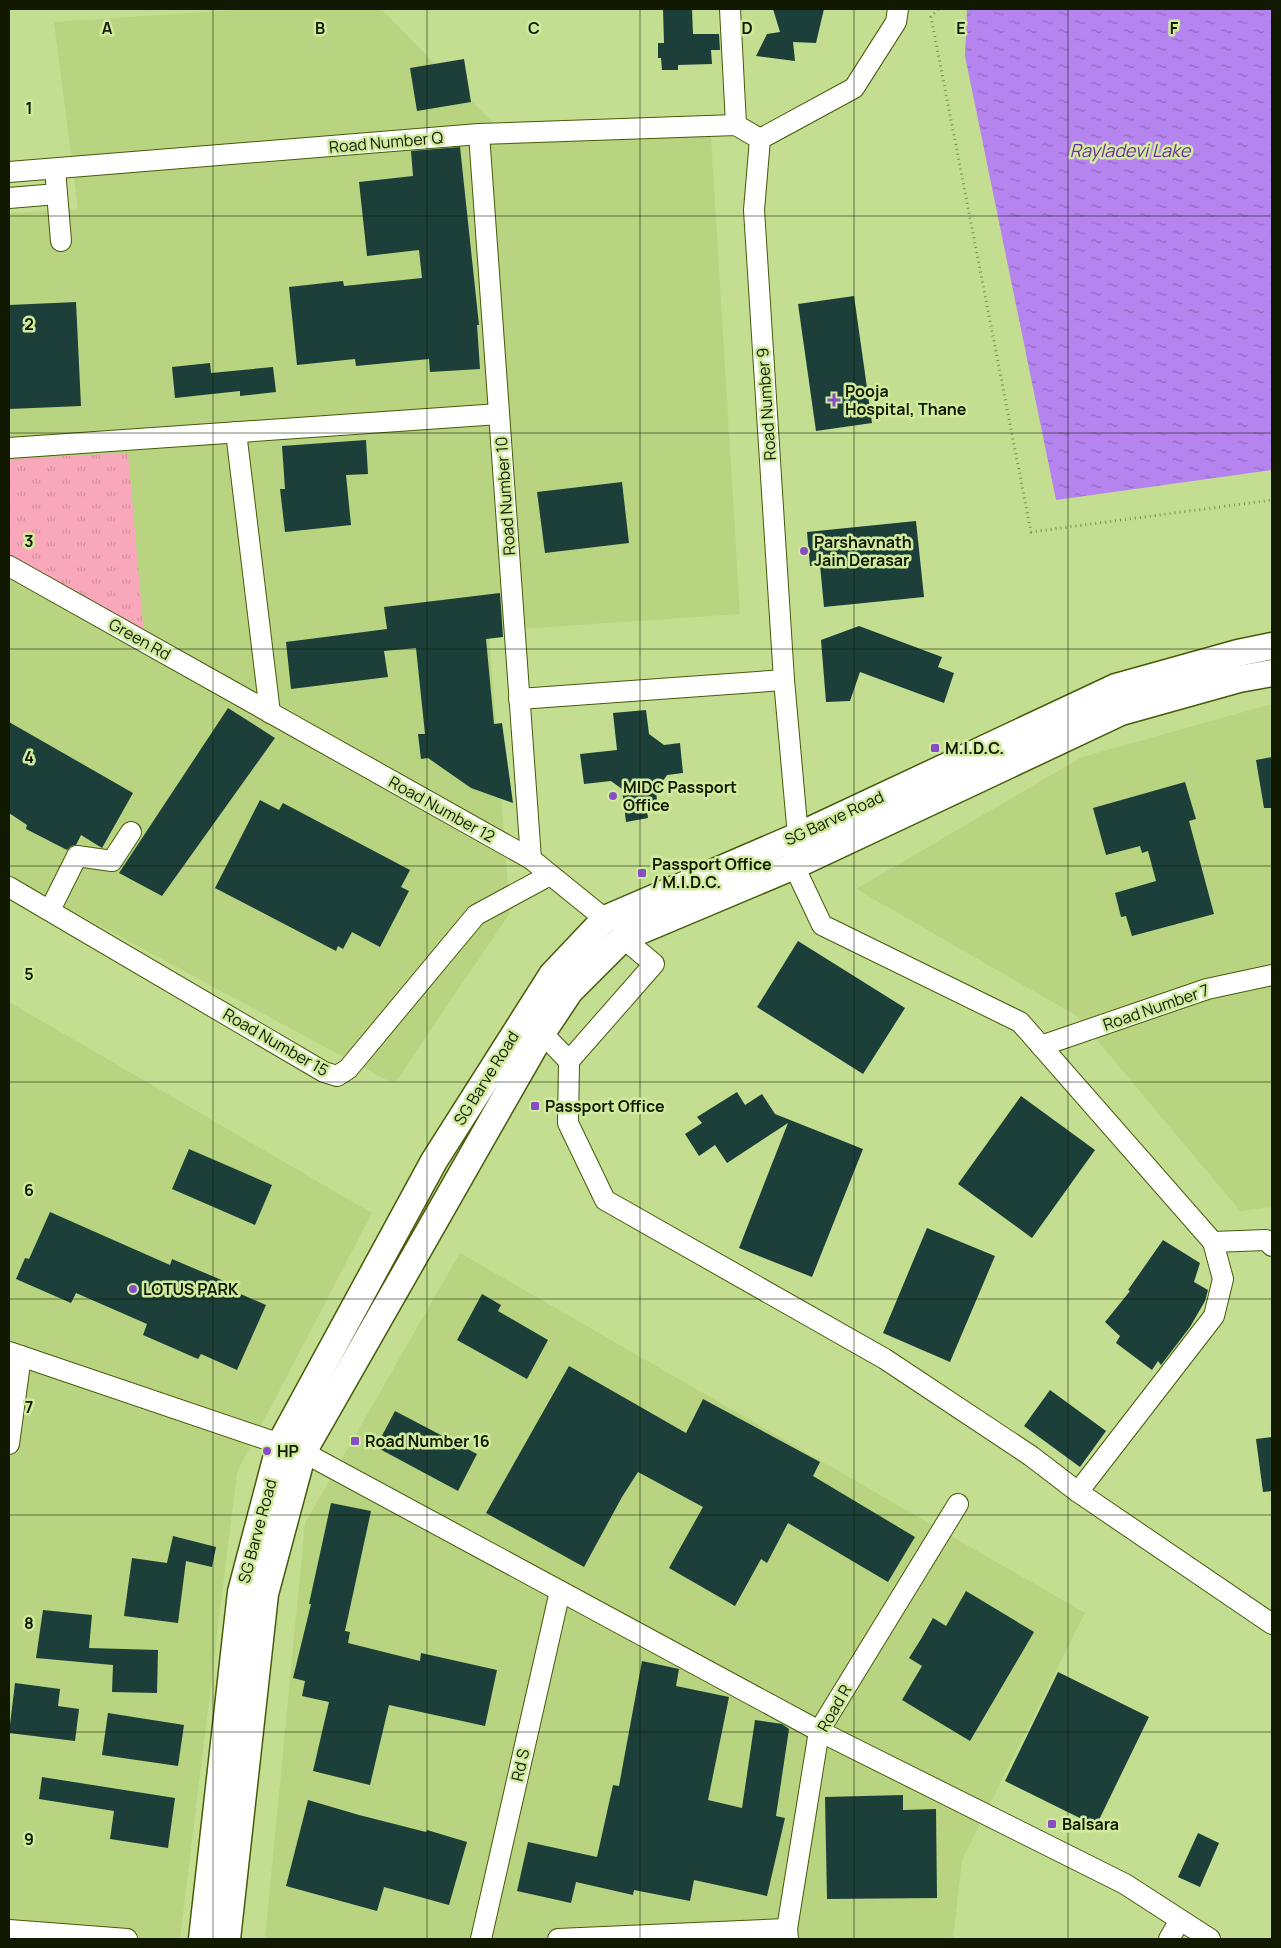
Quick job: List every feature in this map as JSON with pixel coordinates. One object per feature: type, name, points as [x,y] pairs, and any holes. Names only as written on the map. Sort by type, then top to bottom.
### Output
[{"type":"main road","name":"SG Barve Road","points":[[202,1939],[241,1592],[291,1448],[434,1161],[552,975],[605,919],[798,836],[1116,687],[1238,653],[1272,646]]},
{"type":"main road","name":"SG Barve Road","points":[[227,1939],[265,1594],[291,1448],[542,1033],[570,991],[623,938],[794,866],[1121,712],[1239,679],[1272,673]]},
{"type":"street","points":[[730,9],[736,125],[760,139],[854,88],[896,22],[898,9]]},
{"type":"street","name":"Road Number Q","points":[[9,172],[479,134],[736,125]]},
{"type":"street","name":"Road Number 10","points":[[479,134],[531,858]]},
{"type":"street","name":"Road Number 9","points":[[760,139],[754,210],[784,680],[798,836],[794,866]]},
{"type":"street","points":[[55,169],[61,241]]},
{"type":"street","points":[[9,198],[57,194]]},
{"type":"street","points":[[9,448],[499,414]]},
{"type":"street","points":[[236,432],[270,713]]},
{"type":"street","name":"Green Rd","points":[[9,566],[270,713]]},
{"type":"street","points":[[519,699],[784,680]]},
{"type":"street","name":"Road Number 12","points":[[270,713],[531,858],[605,919]]},
{"type":"street","points":[[50,910],[77,856],[112,861],[131,832]]},
{"type":"street","points":[[794,866],[822,925],[1020,1022],[1213,1242],[1223,1279],[1214,1316],[1078,1492]]},
{"type":"street","name":"Road Number 15","points":[[9,887],[324,1072],[337,1076],[348,1069],[476,915],[550,875]]},
{"type":"street","points":[[623,938],[654,964],[569,1061],[568,1123],[605,1200],[885,1358],[1031,1456],[1078,1492],[1272,1624]]},
{"type":"street","name":"Road Number 7","points":[[1041,1046],[1207,989],[1272,975]]},
{"type":"street","points":[[542,1033],[569,1061]]},
{"type":"street","points":[[1213,1242],[1270,1239]]},
{"type":"street","points":[[9,1444],[15,1354],[291,1448],[819,1731],[1124,1884],[1210,1939]]},
{"type":"street","name":"Road R","points":[[788,1934],[819,1731],[958,1504]]},
{"type":"street","name":"Rd S","points":[[480,1939],[560,1591]]},
{"type":"street","points":[[1169,1939],[1180,1920]]},
{"type":"street","points":[[9,1930],[127,1939]]},
{"type":"street","points":[[558,1939],[788,1934]]},
{"type":"path","points":[[938,9],[931,17],[1031,532],[1272,500]]},
{"type":"shaded area","points":[[250,9],[381,9],[501,131],[711,136],[740,614],[489,631],[510,913],[394,1084],[9,877],[9,213],[78,209],[54,22]]},
{"type":"shaded area","points":[[1272,704],[1272,1207],[1240,1211],[1077,1016],[856,889],[1082,757]]},
{"type":"shaded area","points":[[9,1002],[372,1213],[237,1472],[180,1939],[9,1939]]},
{"type":"shaded area","points":[[460,1253],[1085,1613],[962,1860],[953,1939],[265,1939],[305,1523]]},
{"type":"green space","points":[[128,453],[143,624],[142,635],[9,559],[9,459]]},
{"type":"water","name":"Rayladevi Lake","points":[[967,9],[1272,9],[1272,470],[1056,500],[965,56]]},
{"type":"building","points":[[663,9],[692,9],[693,34],[719,34],[720,50],[711,50],[712,64],[678,65],[678,70],[662,70],[661,58],[658,58],[658,43],[664,43]]},
{"type":"building","points":[[773,9],[824,9],[816,43],[793,42],[795,61],[756,56],[767,34],[780,32]]},
{"type":"building","points":[[464,59],[471,102],[417,111],[410,68]]},
{"type":"building","points":[[460,147],[479,325],[477,325],[480,369],[430,372],[429,359],[356,366],[355,359],[297,365],[289,287],[343,281],[344,286],[422,278],[419,250],[367,256],[359,182],[413,176],[411,151]]},
{"type":"building","points":[[854,296],[872,423],[816,431],[798,304]]},
{"type":"building","points":[[76,302],[81,406],[9,409],[9,305]]},
{"type":"building","points":[[210,363],[211,373],[273,367],[276,392],[240,396],[240,391],[175,398],[172,367]]},
{"type":"building","points":[[366,440],[368,474],[346,475],[351,525],[285,532],[280,489],[285,489],[282,446]]},
{"type":"building","points":[[622,482],[629,543],[545,553],[537,492]]},
{"type":"building","points":[[916,521],[924,597],[824,607],[820,565],[810,566],[807,532]]},
{"type":"building","points":[[500,593],[503,637],[486,639],[494,724],[502,723],[513,803],[471,788],[428,758],[421,759],[418,734],[425,734],[416,648],[384,651],[388,677],[291,689],[286,642],[387,629],[384,607]]},
{"type":"building","points":[[859,626],[942,657],[938,667],[954,673],[944,703],[860,672],[850,701],[826,702],[821,640]]},
{"type":"building","points":[[228,708],[275,738],[162,896],[119,873]]},
{"type":"building","points":[[646,710],[649,734],[664,745],[680,743],[683,773],[667,775],[656,791],[658,810],[647,811],[648,818],[626,822],[622,789],[611,781],[584,784],[580,754],[617,750],[613,713]]},
{"type":"building","points":[[9,722],[133,793],[102,848],[81,835],[76,845],[71,846],[67,850],[26,829],[27,825],[9,813]]},
{"type":"building","points":[[1272,757],[1272,808],[1264,808],[1256,760]]},
{"type":"building","points":[[1185,782],[1196,819],[1189,821],[1214,914],[1132,936],[1126,916],[1121,917],[1115,893],[1156,881],[1148,851],[1142,853],[1140,846],[1106,855],[1093,808]]},
{"type":"building","points":[[260,800],[279,810],[283,803],[410,870],[401,887],[409,891],[380,947],[352,932],[343,949],[338,946],[336,951],[215,888]]},
{"type":"building","points":[[798,941],[905,1008],[863,1074],[757,1007]]},
{"type":"building","points":[[737,1092],[745,1105],[762,1094],[775,1114],[863,1149],[812,1277],[739,1248],[788,1123],[727,1163],[715,1145],[699,1156],[685,1134],[702,1123],[697,1117]]},
{"type":"building","points":[[1021,1096],[1095,1150],[1032,1238],[958,1184]]},
{"type":"building","points":[[189,1149],[272,1185],[255,1225],[172,1189]]},
{"type":"building","name":"LOTUS PARK","points":[[50,1212],[170,1265],[172,1259],[231,1284],[229,1289],[266,1305],[237,1370],[201,1354],[198,1359],[143,1335],[147,1324],[76,1293],[71,1303],[16,1279],[25,1258],[29,1259]]},
{"type":"building","points":[[927,1228],[995,1256],[950,1362],[883,1333]]},
{"type":"building","points":[[1163,1240],[1200,1263],[1194,1282],[1208,1290],[1205,1301],[1190,1327],[1161,1365],[1158,1361],[1152,1370],[1116,1343],[1120,1336],[1105,1322],[1130,1291],[1128,1290]]},
{"type":"building","points":[[482,1294],[501,1305],[498,1311],[548,1340],[527,1379],[457,1340]]},
{"type":"building","points":[[569,1366],[686,1433],[703,1399],[820,1462],[813,1476],[915,1537],[888,1582],[788,1523],[767,1563],[761,1559],[735,1606],[669,1568],[703,1507],[638,1472],[622,1497],[584,1567],[486,1513]]},
{"type":"building","points":[[1050,1390],[1106,1431],[1080,1467],[1024,1426]]},
{"type":"building","points":[[395,1411],[477,1454],[458,1491],[376,1447]]},
{"type":"building","points":[[1272,1437],[1272,1491],[1263,1492],[1256,1439]]},
{"type":"building","points":[[331,1503],[371,1511],[345,1631],[350,1632],[348,1643],[420,1661],[421,1653],[497,1670],[485,1726],[389,1705],[370,1785],[313,1771],[329,1702],[302,1696],[305,1681],[293,1678],[311,1604],[309,1604]]},
{"type":"building","points":[[173,1536],[216,1547],[212,1567],[186,1561],[178,1623],[124,1616],[132,1558],[167,1563]]},
{"type":"building","points":[[966,1591],[1034,1632],[970,1741],[902,1700],[922,1666],[909,1658],[933,1618],[946,1626]]},
{"type":"building","points":[[43,1610],[92,1615],[89,1648],[158,1650],[157,1693],[112,1692],[113,1665],[36,1658]]},
{"type":"building","points":[[642,1661],[679,1669],[676,1686],[729,1697],[708,1800],[742,1808],[755,1720],[782,1724],[789,1729],[776,1816],[785,1818],[767,1896],[694,1880],[690,1901],[634,1890],[633,1895],[576,1882],[571,1903],[517,1891],[528,1842],[597,1857],[613,1785],[619,1786]]},
{"type":"building","points":[[1058,1672],[1149,1717],[1096,1826],[1005,1781]]},
{"type":"building","points":[[15,1683],[60,1689],[58,1706],[79,1709],[75,1741],[9,1733]]},
{"type":"building","points":[[108,1713],[184,1725],[178,1766],[102,1755]]},
{"type":"building","points":[[42,1777],[175,1798],[168,1848],[110,1839],[114,1811],[39,1799]]},
{"type":"building","points":[[903,1795],[903,1810],[936,1809],[937,1898],[827,1899],[825,1797]]},
{"type":"building","points":[[308,1800],[467,1842],[449,1905],[384,1887],[377,1911],[286,1886]]},
{"type":"building","points":[[1198,1833],[1219,1843],[1200,1887],[1178,1877]]},
{"type":"place","name":"Pooja Hospital, Thane","points":[[834,400]]},
{"type":"place","name":"Parshavnath Jain Derasar","points":[[804,551]]},
{"type":"place","name":"M.I.D.C.","points":[[935,748]]},
{"type":"place","name":"MIDC Passport Office","points":[[613,796]]},
{"type":"place","name":"Passport Office / M.I.D.C.","points":[[642,873]]},
{"type":"place","name":"Passport Office","points":[[535,1106]]},
{"type":"place","name":"LOTUS PARK","points":[[133,1289]]},
{"type":"place","name":"Road Number 16","points":[[355,1441]]},
{"type":"place","name":"HP","points":[[267,1451]]},
{"type":"place","name":"Balsara","points":[[1052,1824]]}]
